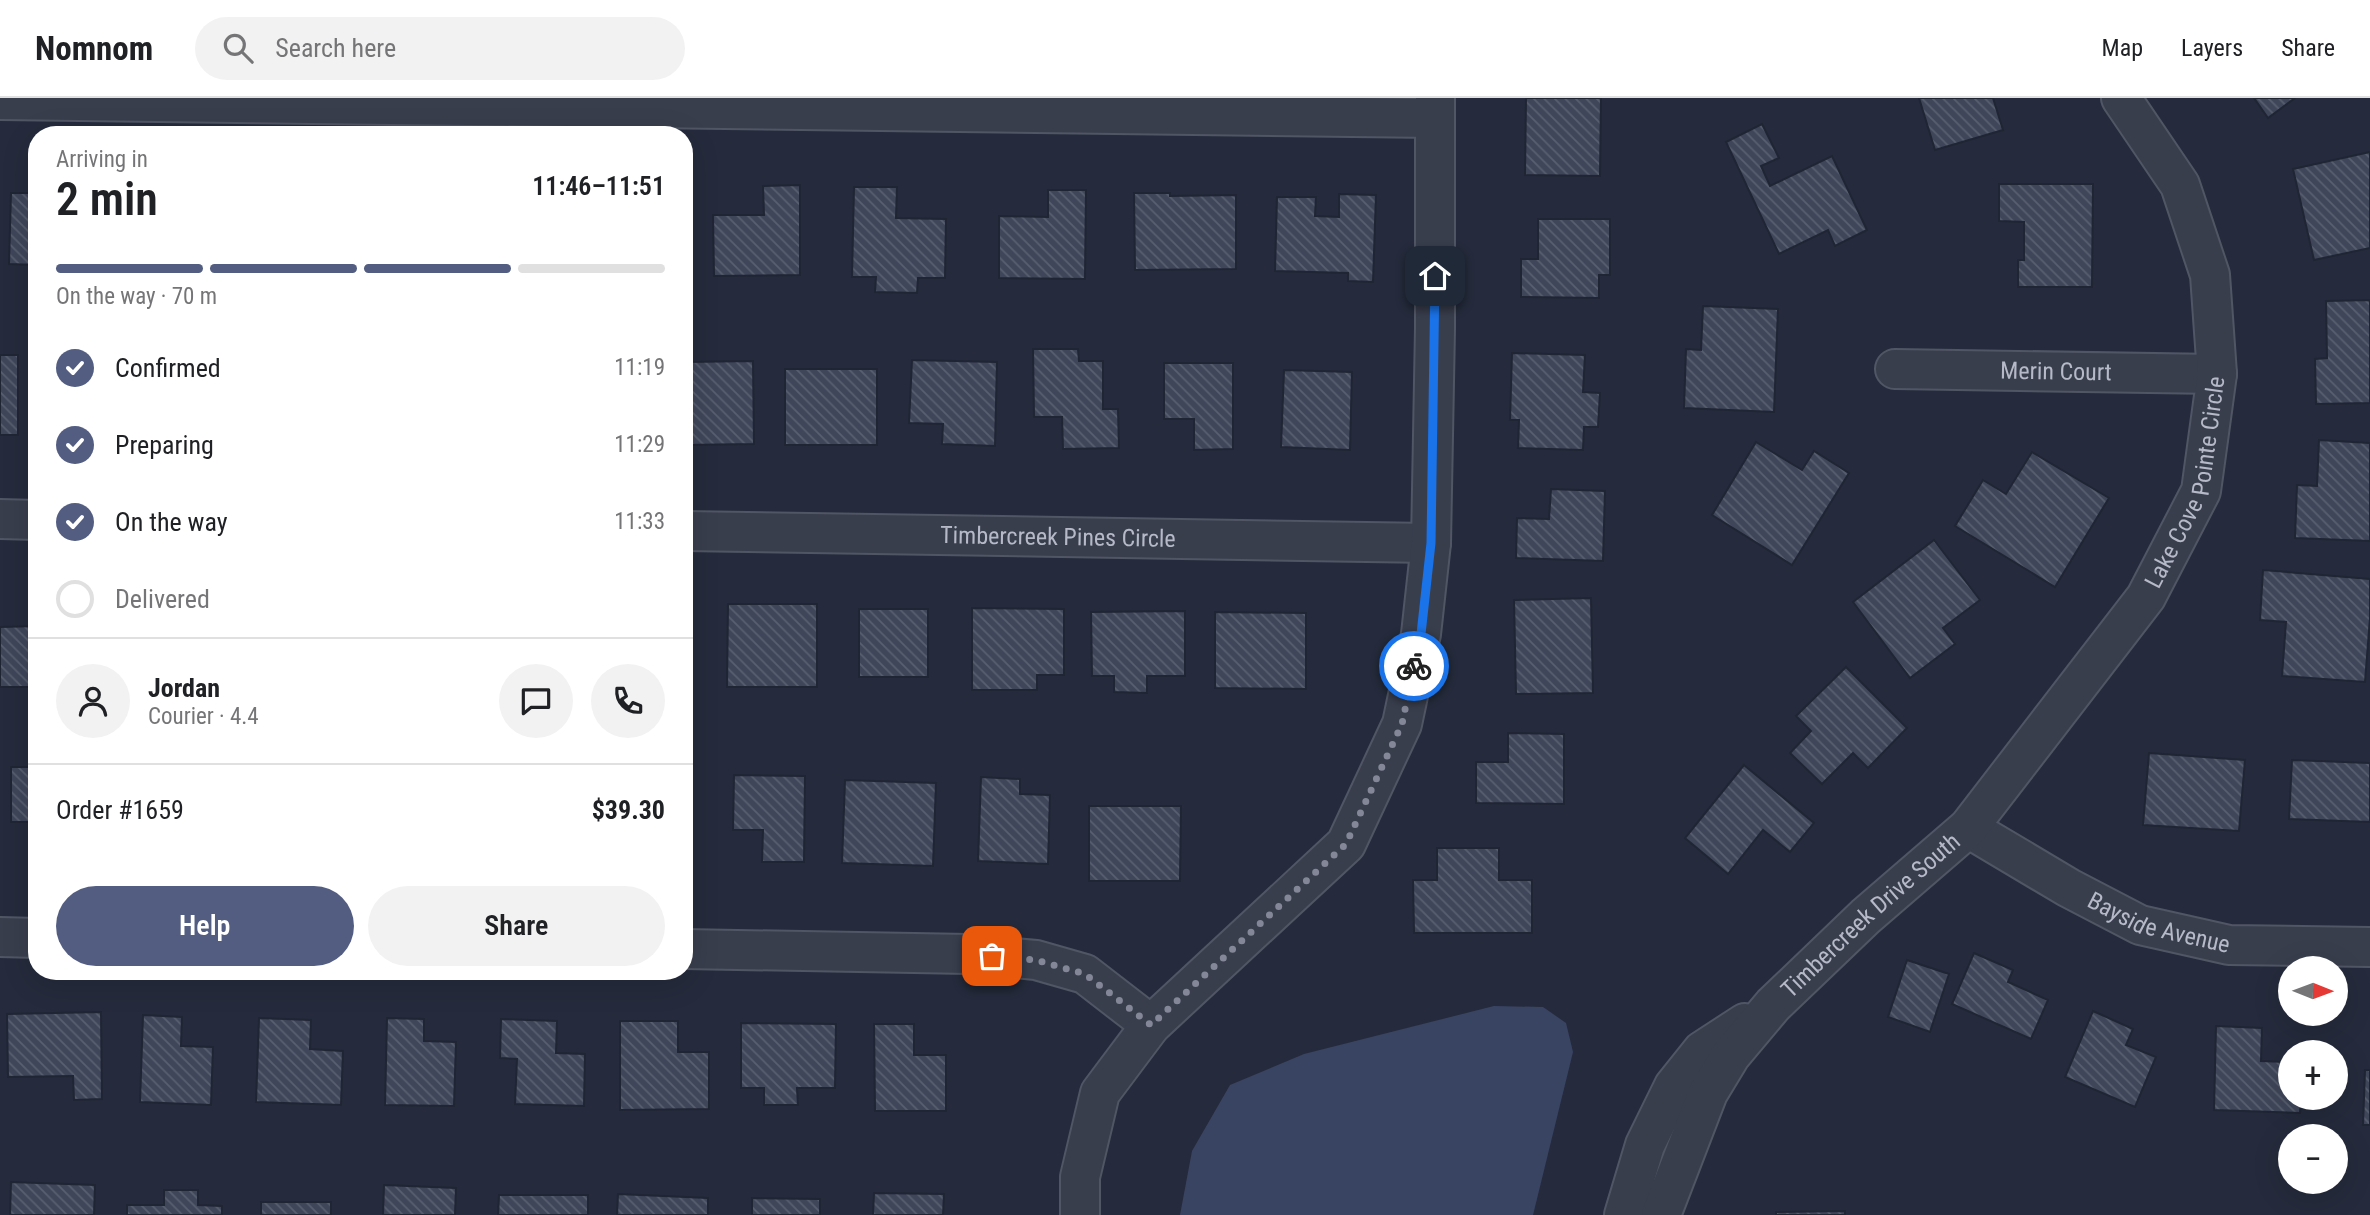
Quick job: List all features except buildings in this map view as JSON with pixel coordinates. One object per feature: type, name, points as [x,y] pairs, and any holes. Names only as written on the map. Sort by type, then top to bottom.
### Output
[{"type":"street","name":"Lake Cove Pointe Circle","points":[[1968,828],[2146,597],[2201,491],[2217,374],[2210,275],[2180,185],[2121,98]]},
{"type":"street","points":[[0,100],[1435,108],[1431,543],[1421,634],[1402,724],[1346,844],[1151,1025],[1100,1093],[1080,1177],[1080,1215]]},
{"type":"street","name":"Merin Court","points":[[1895,369],[2217,374]]},
{"type":"street","points":[[0,519],[28,520]]},
{"type":"street","name":"Timbercreek Pines Circle","points":[[693,531],[1431,543]]},
{"type":"street","name":"Bayside Avenue","points":[[1968,828],[2069,888],[2140,925],[2229,945],[2370,947]]},
{"type":"street","name":"Timbercreek Drive South","points":[[1661,1215],[1708,1093],[1731,1055],[1773,1005],[1866,916],[1968,828]]},
{"type":"street","points":[[0,937],[28,938]]},
{"type":"street","points":[[693,949],[969,954],[1036,960],[1085,974],[1151,1025]]},
{"type":"street","name":"Timbercreek Drive South","points":[[1624,1215],[1645,1145],[1674,1086],[1702,1051],[1773,1005]]},
{"type":"water","points":[[1494,1006],[1543,1007],[1566,1023],[1573,1052],[1533,1215],[1180,1215],[1192,1151],[1230,1085],[1304,1054]]},
{"type":"way so far","points":[[992,956],[1036,960],[1085,974],[1151,1025],[1346,844],[1402,724],[1414,666]]},
{"type":"route","points":[[1414,666],[1421,634],[1431,543],[1435,276]]}]
